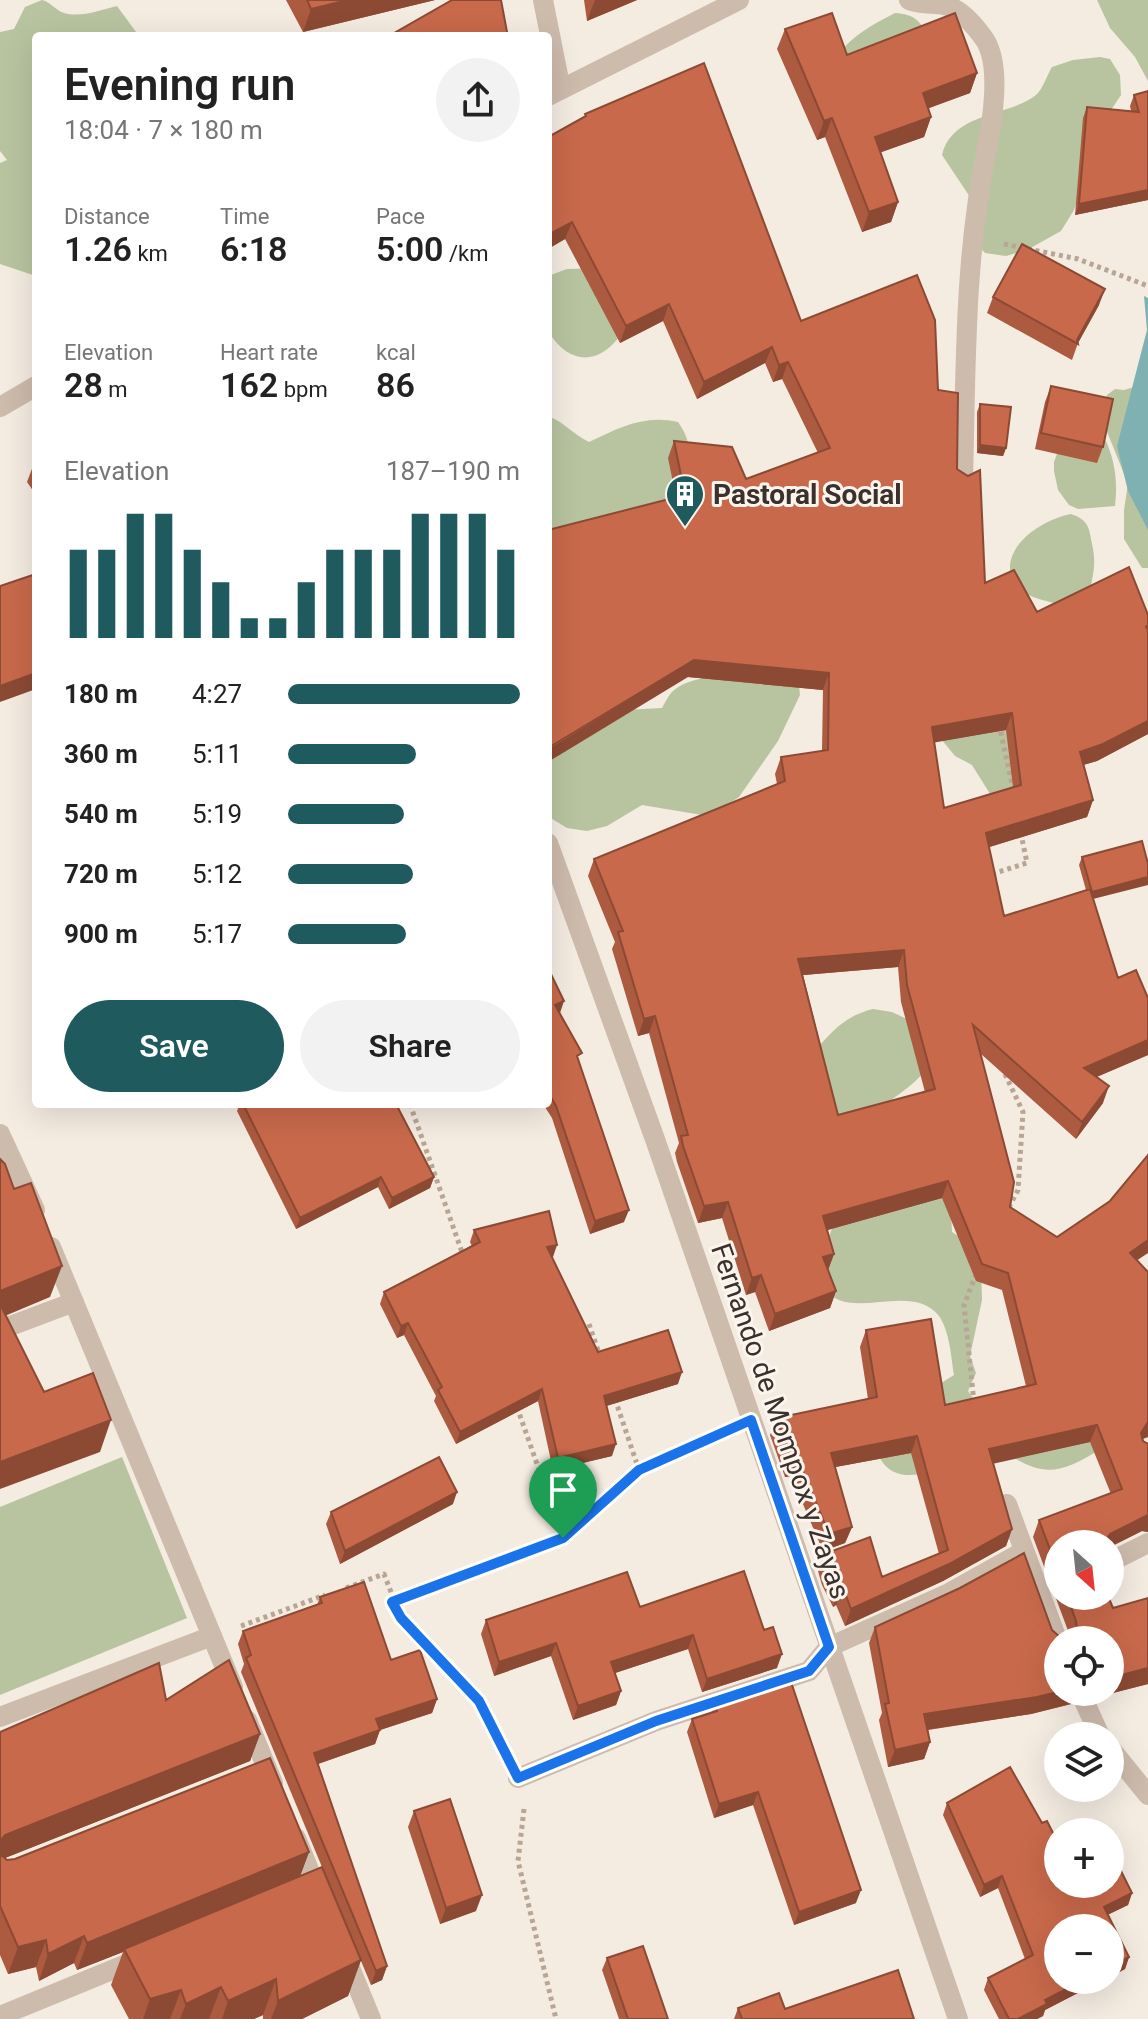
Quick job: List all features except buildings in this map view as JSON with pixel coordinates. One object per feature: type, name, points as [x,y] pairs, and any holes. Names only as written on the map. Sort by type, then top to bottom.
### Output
[{"type":"street","points":[[543,0],[547,32]]},
{"type":"street","points":[[554,93],[739,0]]},
{"type":"street","points":[[909,0],[920,5],[947,5],[969,20],[987,42],[994,77],[991,127],[971,237],[968,275],[963,480]]},
{"type":"street","points":[[0,407],[32,388]]},
{"type":"street","name":"Fernando de Mompox y Zayas","points":[[552,854],[656,1142],[958,2019]]},
{"type":"street","points":[[0,1134],[22,1177],[212,1636],[260,1771],[282,1805],[309,1889],[331,1923],[371,2019]]},
{"type":"street","points":[[0,1185],[22,1177]]},
{"type":"street","points":[[0,1330],[74,1302]]},
{"type":"street","points":[[1007,1504],[1024,1551],[1044,1584]]},
{"type":"street","points":[[1124,1555],[1148,1543]]},
{"type":"street","points":[[518,1778],[656,1721],[809,1671],[829,1647],[949,1593],[1024,1551]]},
{"type":"street","points":[[0,1717],[212,1636]]},
{"type":"street","points":[[1124,1765],[1148,1795]]},
{"type":"street","points":[[0,2016],[158,1951]]},
{"type":"path","points":[[971,237],[1078,259],[1148,286]]},
{"type":"path","points":[[997,716],[1016,803]]},
{"type":"path","points":[[984,876],[1027,863],[1021,833]]},
{"type":"path","points":[[1001,1061],[1023,1112],[1018,1190],[1005,1215]]},
{"type":"path","points":[[411,1108],[468,1269]]},
{"type":"path","points":[[975,1410],[964,1305],[980,1266]]},
{"type":"path","points":[[589,1324],[604,1368]]},
{"type":"path","points":[[614,1397],[639,1470]]},
{"type":"path","points":[[515,1404],[563,1538]]},
{"type":"path","points":[[392,1602],[563,1538],[639,1470],[751,1420]]},
{"type":"path","points":[[341,1590],[384,1574],[392,1602],[401,1618],[479,1701],[518,1778],[525,1801],[518,1861],[556,2019]]},
{"type":"path","points":[[212,1636],[327,1595]]},
{"type":"green space","points":[[42,0],[61,12],[77,15],[117,6],[136,32],[32,32],[32,275],[0,264],[0,163],[7,160],[0,151],[0,32],[14,29],[25,7]]},
{"type":"green space","points":[[1097,0],[1148,0],[1148,81],[1135,57],[1110,28]]},
{"type":"green space","points":[[895,13],[916,20],[929,38],[832,65],[851,41]]},
{"type":"green space","points":[[1110,59],[1120,75],[1121,95],[1105,119],[1074,210],[1061,231],[1027,250],[1006,256],[985,253],[971,238],[970,197],[942,155],[948,141],[969,123],[1036,95],[1052,67],[1073,60]]},
{"type":"green space","points":[[602,268],[627,324],[610,347],[600,354],[578,357],[557,344],[552,337],[552,275],[567,269]]},
{"type":"green space","points":[[1148,383],[1148,568],[1142,568],[1124,539],[1128,484],[1106,429],[1103,405],[1107,395],[1115,389],[1124,390]]},
{"type":"green space","points":[[552,418],[589,442],[643,421],[678,422],[688,445],[688,465],[669,508],[552,537]]},
{"type":"green space","points":[[1103,435],[1115,470],[1115,506],[1078,509],[1069,505],[1058,490],[1054,462],[1061,443]]},
{"type":"green space","points":[[1071,514],[1087,525],[1094,567],[1090,590],[1064,606],[1022,591],[1010,569],[1015,549],[1030,533],[1050,521]]},
{"type":"green space","points":[[732,675],[798,676],[800,695],[778,741],[739,797],[721,809],[702,815],[642,805],[607,826],[587,831],[567,828],[552,819],[552,760],[624,710],[662,708],[672,692],[683,684]]},
{"type":"green space","points":[[1004,697],[1022,784],[992,797],[972,765],[955,756],[937,734]]},
{"type":"green space","points":[[873,1009],[892,1012],[911,1021],[923,1073],[877,1113],[941,1194],[951,1213],[952,1232],[972,1245],[981,1263],[982,1300],[970,1356],[976,1373],[968,1391],[978,1405],[997,1403],[1048,1377],[1102,1448],[1070,1465],[1046,1470],[1034,1467],[992,1444],[936,1470],[906,1475],[893,1472],[883,1463],[874,1446],[867,1429],[954,1375],[946,1329],[939,1316],[927,1306],[896,1301],[848,1302],[835,1298],[821,1279],[820,1269],[835,1211],[814,1052],[840,1025]]},
{"type":"green space","points":[[122,1457],[187,1618],[0,1695],[0,1507]]},
{"type":"water","points":[[1144,296],[1148,298],[1148,530],[1128,491],[1117,446],[1147,330]]},
{"type":"place","name":"Pastoral Social","points":[[685,528]]},
{"type":"route","points":[[751,1420],[829,1647],[809,1671],[656,1721],[518,1778],[479,1701],[401,1618],[392,1602],[563,1538],[639,1470],[751,1420]]}]
